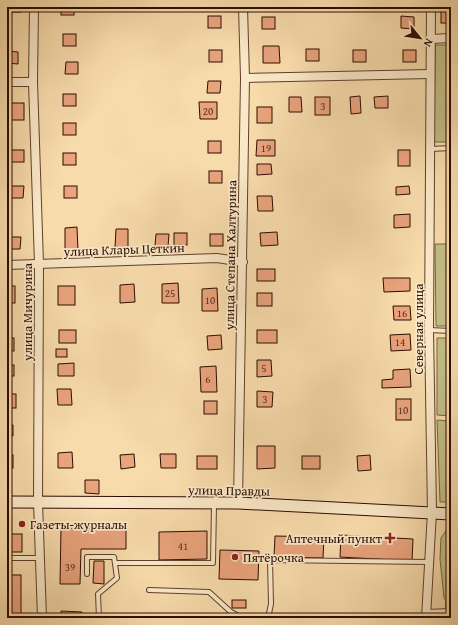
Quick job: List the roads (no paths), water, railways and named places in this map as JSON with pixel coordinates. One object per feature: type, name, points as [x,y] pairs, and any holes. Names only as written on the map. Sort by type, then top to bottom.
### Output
[{"type":"street","name":"улица Мичурина","points":[[34,7],[33,82],[39,264],[38,502],[42,618]]},
{"type":"street","name":"улица Степана Халтурина","points":[[238,503],[245,78],[243,7]]},
{"type":"street","name":"Северная улица","points":[[426,615],[432,512],[429,330],[431,7]]},
{"type":"street","points":[[430,39],[451,38]]},
{"type":"street","points":[[245,78],[430,74]]},
{"type":"street","points":[[7,82],[33,82]]},
{"type":"street","name":"улица Клары Цеткин","points":[[7,265],[217,258],[242,262]]},
{"type":"street","name":"улица Правды","points":[[7,502],[238,503],[451,514]]},
{"type":"lane","points":[[430,149],[451,148]]},
{"type":"lane","points":[[429,330],[451,331]]},
{"type":"lane","points":[[115,563],[212,563],[214,503]]},
{"type":"lane","points":[[87,574],[87,557],[114,557],[117,578],[98,594],[99,618]]},
{"type":"lane","points":[[7,558],[41,558]]},
{"type":"lane","points":[[268,618],[271,604],[270,560],[428,562]]},
{"type":"lane","points":[[149,590],[209,592],[231,612],[242,618]]},
{"type":"lane","points":[[426,615],[451,611]]},
{"type":"place","name":"Газеты-журналы","points":[[22,524]]},
{"type":"place","name":"Аптечный пункт","points":[[390,538]]},
{"type":"place","name":"Пятёрочка","points":[[235,557]]}]
